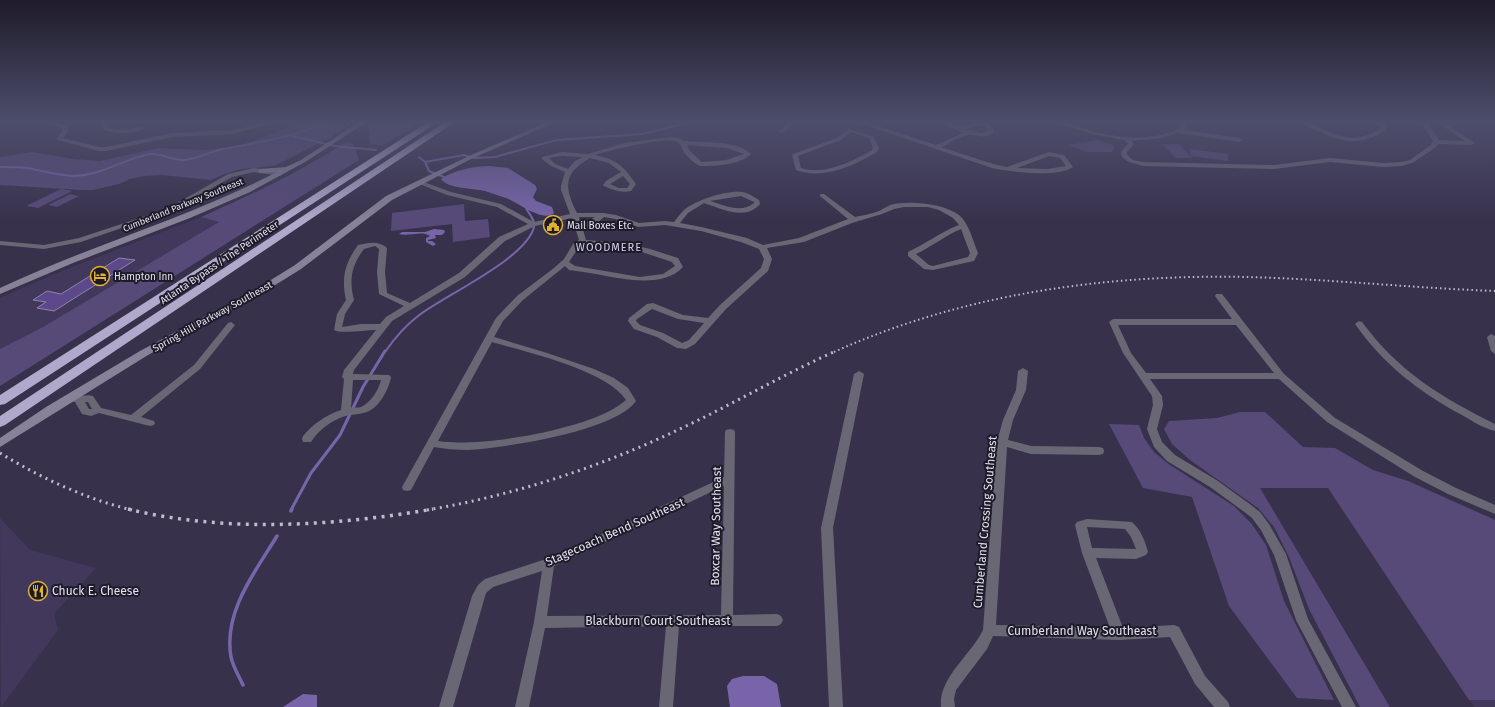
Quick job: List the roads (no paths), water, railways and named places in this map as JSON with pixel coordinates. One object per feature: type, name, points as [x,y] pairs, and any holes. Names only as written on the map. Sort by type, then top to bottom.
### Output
[{"type":"highway","name":"Atlanta Bypass / The Perimeter","points":[[0,401],[383,155]]},
{"type":"highway","name":"Atlanta Bypass / The Perimeter","points":[[0,422],[402,155]]},
{"type":"street","name":"Cumberland Parkway Southeast","points":[[0,291],[88,253],[206,208],[280,174],[312,155]]},
{"type":"street","name":"Spring Hill Parkway Southeast","points":[[0,443],[75,399],[144,353],[281,278],[309,260],[376,206],[419,182],[477,155]]},
{"type":"street","points":[[559,155],[544,158],[554,165],[568,171]]},
{"type":"street","points":[[565,262],[572,268],[576,269],[640,279],[664,276],[679,268],[675,260],[653,252],[628,246],[596,244],[583,240],[564,192],[568,171],[588,155],[620,167],[625,173]]},
{"type":"street","points":[[690,155],[700,164],[734,160],[747,155]]},
{"type":"street","points":[[795,155],[798,169],[805,172],[837,168],[850,164],[867,155]]},
{"type":"street","points":[[958,155],[992,166],[1007,168],[1034,170],[1057,170],[1068,168],[1070,165],[1062,156],[1055,155]]},
{"type":"street","points":[[1007,168],[1046,155]]},
{"type":"street","points":[[1124,155],[1139,163],[1274,167],[1330,160],[1383,165],[1402,164],[1412,161],[1421,155]]},
{"type":"street","points":[[0,243],[44,247],[80,240],[169,210],[230,175],[244,171],[262,171],[294,166]]},
{"type":"street","points":[[262,171],[280,174]]},
{"type":"street","points":[[419,182],[449,194],[499,205],[533,224]]},
{"type":"street","points":[[676,224],[686,212],[703,201],[713,198],[741,194],[752,197],[757,202],[755,206],[749,209],[741,210],[730,209],[703,201]]},
{"type":"street","points":[[822,195],[854,220]]},
{"type":"street","points":[[346,412],[347,377],[349,370],[389,319],[462,275],[502,240],[533,224],[574,215],[603,215],[616,217],[638,225],[665,223],[676,224],[735,237],[762,248],[801,240],[854,220],[880,213],[892,207],[921,205],[934,206],[954,215],[964,226],[974,253],[971,259],[933,268],[927,267],[911,254],[934,242],[950,231],[964,226]]},
{"type":"street","points":[[553,219],[577,226],[592,223],[603,215]]},
{"type":"street","points":[[407,487],[500,320],[520,298],[557,270],[565,262],[576,246],[583,240]]},
{"type":"street","points":[[383,326],[338,330],[340,316],[350,300],[346,283],[348,268],[361,247],[376,244],[383,248],[381,272],[383,294],[410,306]]},
{"type":"street","points":[[710,321],[681,317],[660,307],[650,306],[633,318],[632,321],[637,327],[660,335],[680,346],[686,346],[692,342],[731,299],[765,269],[768,259],[762,248]]},
{"type":"street","points":[[1219,296],[1281,376],[1318,410],[1341,427],[1419,474],[1452,491],[1495,510]]},
{"type":"street","points":[[1238,322],[1113,322],[1127,352],[1157,396],[1158,405],[1152,429],[1158,444],[1171,458],[1214,484],[1244,505],[1256,515],[1265,527],[1280,554],[1302,620],[1349,707]]},
{"type":"street","points":[[1359,324],[1378,351],[1406,376],[1453,407],[1495,428]]},
{"type":"street","points":[[132,419],[197,367],[231,325]]},
{"type":"street","points":[[1491,337],[1495,351]]},
{"type":"street","points":[[432,443],[448,446],[470,446],[524,440],[596,421],[618,412],[626,407],[631,401],[620,386],[592,371],[489,338]]},
{"type":"street","name":"Cumberland Crossing Southeast","points":[[989,630],[1002,442],[1009,419],[1020,393],[1024,378],[1024,371]]},
{"type":"street","points":[[836,707],[827,528],[859,374]]},
{"type":"street","points":[[1144,376],[1281,376]]},
{"type":"street","points":[[307,439],[313,430],[346,412],[366,409],[378,398],[386,382],[386,377],[347,377]]},
{"type":"street","points":[[75,399],[85,412],[91,413],[98,410],[150,424]]},
{"type":"street","name":"Boxcar Way Southeast","points":[[727,620],[730,432]]},
{"type":"street","points":[[1002,442],[1031,450],[1100,451]]},
{"type":"street","name":"Stagecoach Bend Southeast","points":[[446,707],[478,596],[482,589],[489,583],[559,560],[729,479]]},
{"type":"street","points":[[1088,552],[1136,554],[1142,552],[1133,529],[1128,525],[1088,523],[1081,525],[1080,530],[1088,552],[1119,634]]},
{"type":"street","points":[[522,707],[540,622],[549,563]]},
{"type":"street","name":"Blackburn Court Southeast","points":[[540,622],[777,620]]},
{"type":"street","points":[[666,707],[673,621]]},
{"type":"street","points":[[948,707],[947,699],[950,687],[982,644],[989,630]]},
{"type":"street","name":"Cumberland Way Southeast","points":[[989,630],[1119,634],[1174,631],[1200,680],[1223,707]]},
{"type":"waterway","points":[[0,167],[27,168],[75,176],[95,173],[146,155]]},
{"type":"waterway","points":[[160,155],[180,160],[203,155]]},
{"type":"waterway","points":[[425,162],[464,155],[474,158],[495,157],[502,155]]},
{"type":"waterway","points":[[419,157],[425,162]]},
{"type":"waterway","points":[[425,162],[429,171],[444,177]]},
{"type":"waterway","points":[[385,352],[400,333],[418,316],[430,307],[501,264],[528,239],[534,225],[533,220],[526,208]]},
{"type":"waterway","points":[[291,510],[311,473],[340,435],[363,387],[385,351]]},
{"type":"waterway","points":[[243,685],[231,657],[230,640],[232,624],[236,608],[243,593],[277,536]]},
{"type":"railway","points":[[834,352],[883,332],[933,315],[984,302],[1088,284],[1141,279],[1246,277],[1495,291]]},
{"type":"railway","points":[[428,510],[493,496],[558,478],[622,454],[684,427],[797,369],[836,351]]},
{"type":"railway","points":[[0,453],[31,471],[64,487],[98,500],[130,509]]},
{"type":"railway","points":[[130,509],[165,517],[203,522],[241,524],[319,523],[358,520],[428,510]]},
{"type":"railway","points":[[428,510],[433,509]]},
{"type":"place","name":"Mail Boxes Etc.","points":[[553,225]]},
{"type":"place","name":"Hampton Inn","points":[[100,276]]},
{"type":"place","name":"Chuck E. Cheese","points":[[38,591]]},
{"type":"district","name":"WOODMERE","points":[[609,247]]}]
